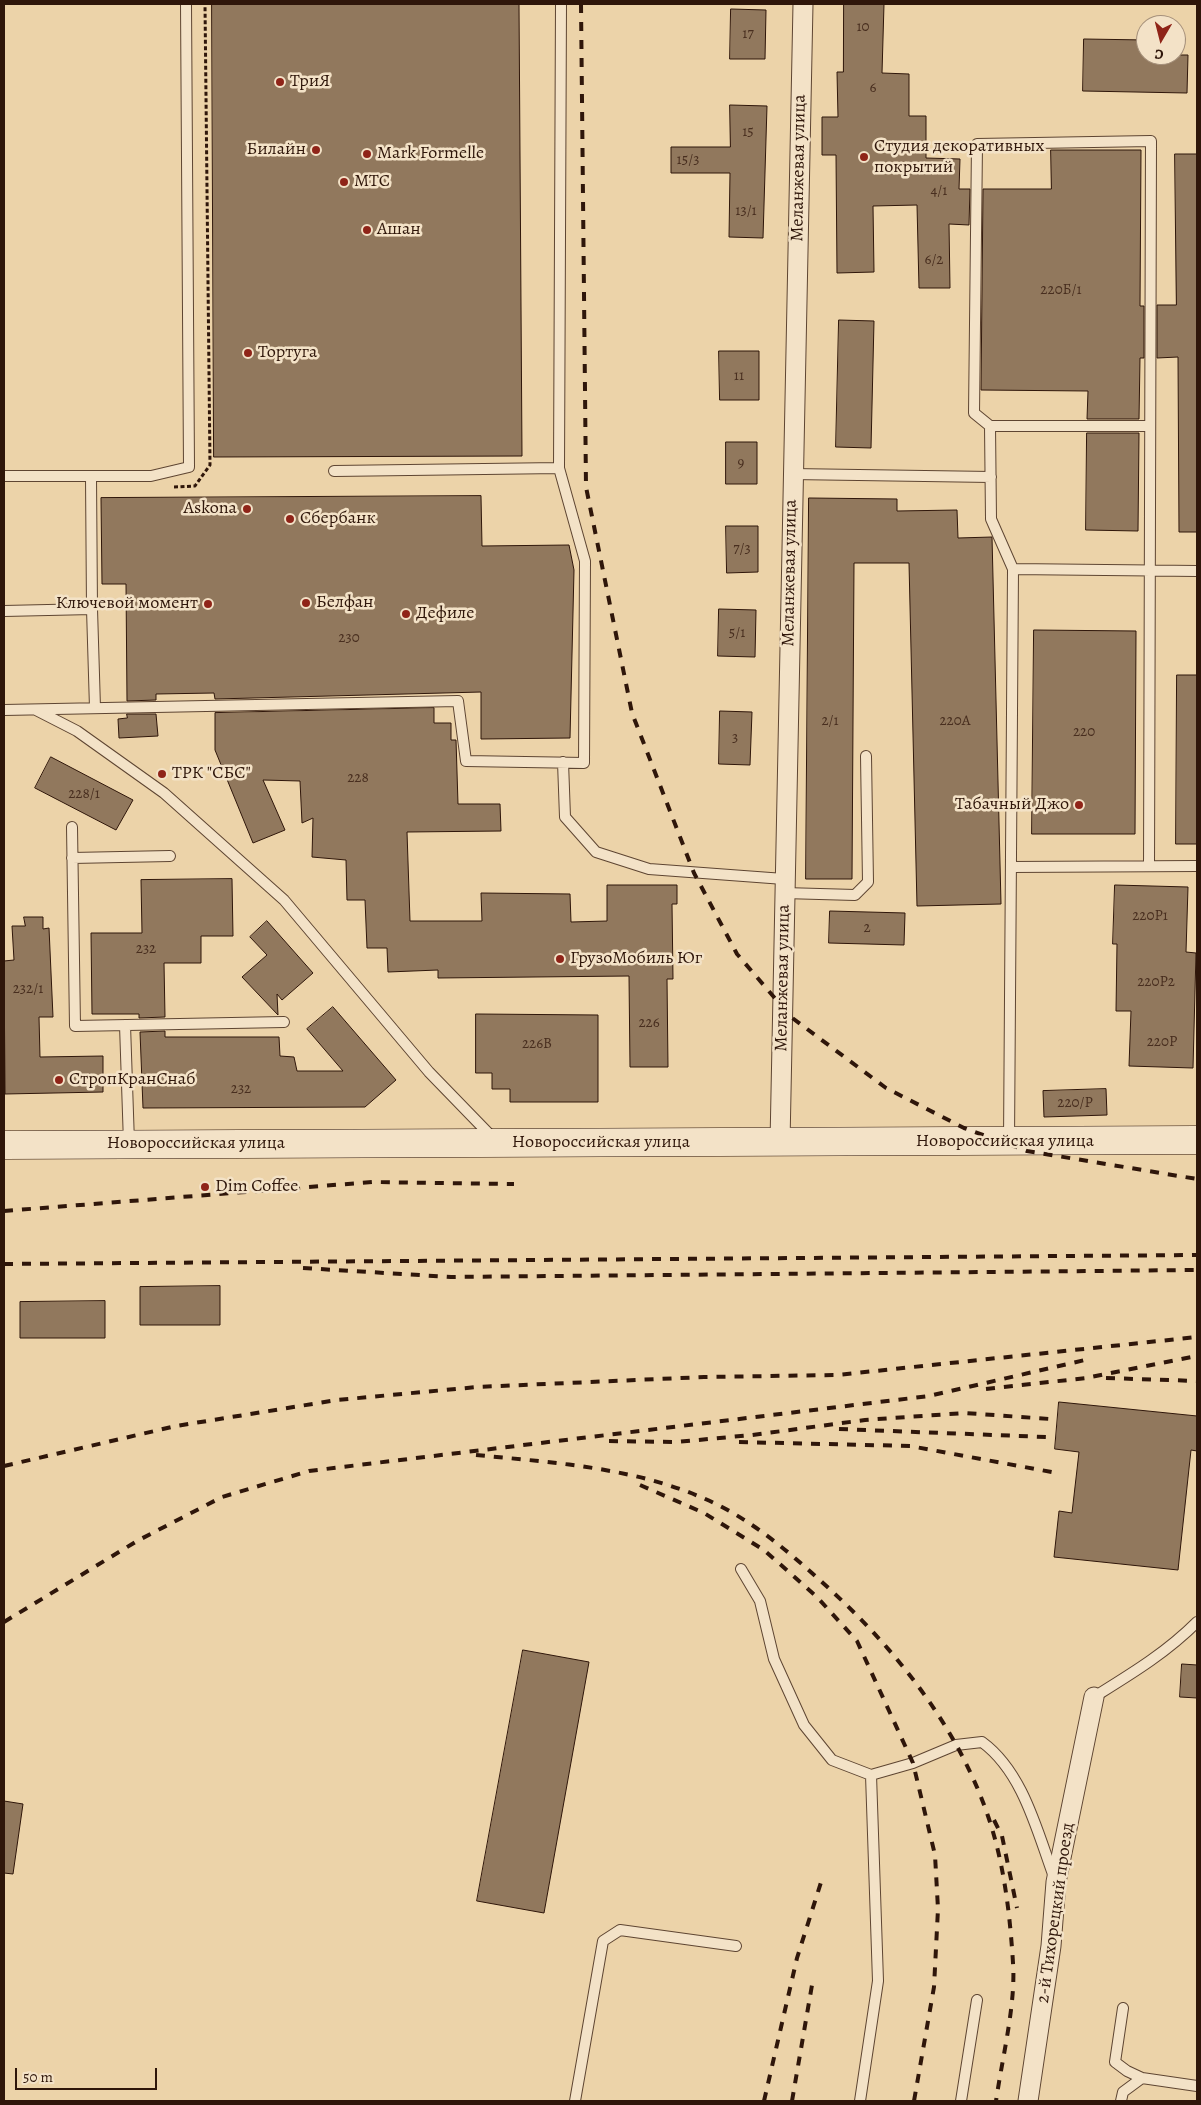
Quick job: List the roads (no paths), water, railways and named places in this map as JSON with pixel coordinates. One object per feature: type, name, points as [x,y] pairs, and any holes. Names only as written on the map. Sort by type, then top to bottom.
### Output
[{"type":"main road","name":"Новороссийская улица","points":[[4,1145],[1197,1140]]},
{"type":"street","name":"Меланжевая улица","points":[[780,1142],[792,474],[803,4]]},
{"type":"street","name":"2-й Тихорецкий проезд","points":[[1028,2101],[1050,1946],[1056,1882],[1094,1697]]},
{"type":"lane","points":[[4,476],[151,476],[189,467],[186,4]]},
{"type":"lane","points":[[4,710],[458,701],[466,761],[584,763],[585,561],[559,468],[562,4]]},
{"type":"lane","points":[[1149,426],[990,426],[974,413],[977,144],[1151,141],[1149,866]]},
{"type":"lane","points":[[990,426],[991,519],[1012,569],[1012,866],[1009,1142]]},
{"type":"lane","points":[[334,471],[559,468]]},
{"type":"lane","points":[[792,474],[991,477]]},
{"type":"lane","points":[[91,477],[95,708]]},
{"type":"lane","points":[[1012,569],[1197,570]]},
{"type":"lane","points":[[4,611],[92,609]]},
{"type":"lane","points":[[35,710],[77,731],[164,793],[284,900],[429,1072],[497,1143]]},
{"type":"lane","points":[[564,762],[565,818],[596,852],[649,869],[854,895],[868,882],[866,756]]},
{"type":"lane","points":[[72,827],[75,1026],[284,1022]]},
{"type":"lane","points":[[72,858],[170,856]]},
{"type":"lane","points":[[1012,866],[1197,866]]},
{"type":"lane","points":[[125,1025],[129,1144]]},
{"type":"lane","points":[[741,1569],[760,1601],[774,1660],[804,1725],[832,1760],[871,1775],[913,1763],[956,1745],[982,1742],[996,1752],[1022,1794],[1056,1882]]},
{"type":"lane","points":[[1094,1697],[1148,1664],[1197,1622]]},
{"type":"lane","points":[[860,2101],[878,1980],[871,1775]]},
{"type":"lane","points":[[575,2101],[603,1941],[620,1930],[736,1946]]},
{"type":"lane","points":[[960,2101],[977,2000]]},
{"type":"lane","points":[[1122,2008],[1115,2062],[1127,2072],[1142,2078],[1197,2086]]},
{"type":"lane","points":[[1121,2101],[1122,2092],[1142,2078]]},
{"type":"railway","points":[[581,4],[586,487],[632,713],[694,873],[737,954],[791,1017],[886,1088],[964,1128],[1027,1151],[1197,1179]]},
{"type":"railway","points":[[4,1211],[372,1182],[514,1184]]},
{"type":"railway","points":[[4,1264],[1197,1255]]},
{"type":"railway","points":[[303,1268],[451,1277],[1197,1270]]},
{"type":"railway","points":[[4,1466],[176,1426],[337,1400],[477,1387],[704,1377],[837,1375],[1197,1337]]},
{"type":"railway","points":[[986,1389],[1086,1378],[1197,1356]]},
{"type":"railway","points":[[4,1622],[137,1541],[222,1497],[309,1471],[929,1396],[1085,1360]]},
{"type":"railway","points":[[1106,1378],[1197,1381]]},
{"type":"railway","points":[[609,1441],[676,1442],[752,1435],[865,1420],[964,1413],[1050,1419]]},
{"type":"railway","points":[[839,1429],[1046,1437]]},
{"type":"railway","points":[[739,1442],[910,1446],[1057,1473]]},
{"type":"railway","points":[[476,1455],[601,1469],[631,1475],[691,1493],[720,1506],[748,1522],[774,1541],[823,1583],[874,1634],[921,1689],[941,1719],[975,1782],[994,1834],[1002,1870],[1012,1945],[1013,1979],[1011,2014],[996,2101]]},
{"type":"railway","points":[[640,1485],[704,1513],[764,1550],[817,1597],[857,1641],[913,1763],[935,1855],[938,1909],[934,1987],[914,2101]]},
{"type":"railway","points":[[994,1820],[1002,1836],[1017,1908]]},
{"type":"railway","points":[[764,2101],[797,1958],[823,1876]]},
{"type":"railway","points":[[792,2101],[812,1985]]},
{"type":"place","name":"ТриЯ","points":[[280,82]]},
{"type":"place","name":"Билайн","points":[[316,150]]},
{"type":"place","name":"Mark Formelle","points":[[367,154]]},
{"type":"place","name":"Студия декоративных покрытий","points":[[864,157]]},
{"type":"place","name":"МТС","points":[[344,182]]},
{"type":"place","name":"Ашан","points":[[367,230]]},
{"type":"place","name":"Тортуга","points":[[248,353]]},
{"type":"place","name":"Askona","points":[[247,509]]},
{"type":"place","name":"Сбербанк","points":[[290,519]]},
{"type":"place","name":"Белфан","points":[[306,603]]},
{"type":"place","name":"Ключевой момент","points":[[208,604]]},
{"type":"place","name":"Дефиле","points":[[406,614]]},
{"type":"place","name":"ТРК \"СБС\"","points":[[162,774]]},
{"type":"place","name":"Табачный Джо","points":[[1079,805]]},
{"type":"place","name":"ГрузоМобиль Юг","points":[[560,959]]},
{"type":"place","name":"СтропКранСнаб","points":[[59,1080]]},
{"type":"place","name":"Dim Coffee","points":[[205,1187]]}]
